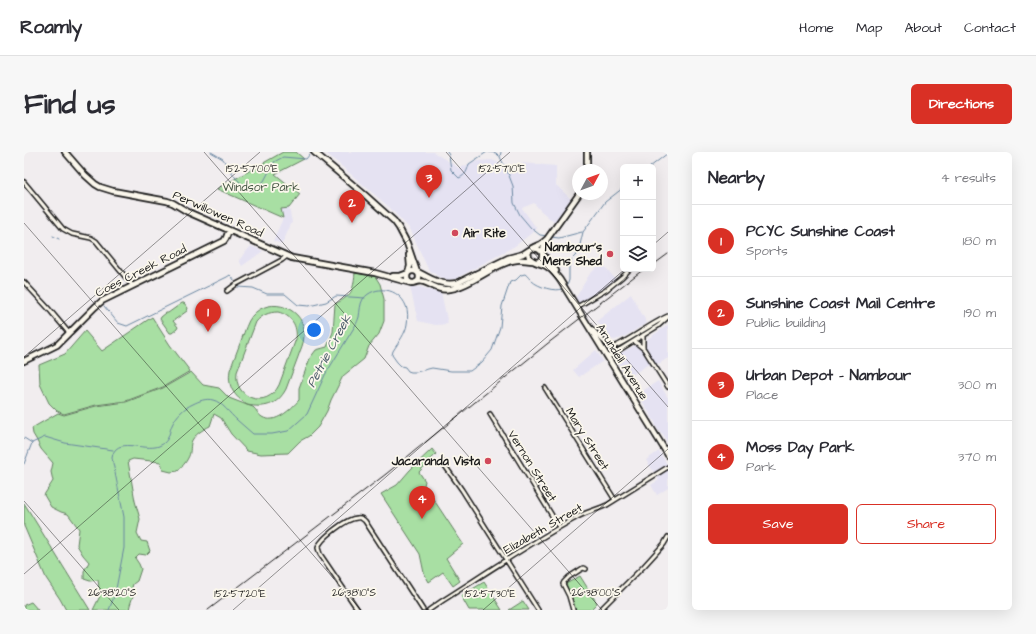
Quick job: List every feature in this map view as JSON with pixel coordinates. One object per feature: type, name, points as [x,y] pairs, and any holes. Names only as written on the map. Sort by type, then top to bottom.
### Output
[{"type":"street","name":"Perwillowen Road","points":[[65,152],[85,175],[94,184],[100,187],[173,203],[188,212],[287,256],[300,260],[375,273],[398,276],[408,273]]},
{"type":"street","points":[[314,152],[391,218],[399,228],[409,249],[420,276],[414,283],[407,279],[410,266],[409,249]]},
{"type":"street","points":[[587,152],[587,164]]},
{"type":"street","points":[[24,182],[64,229],[72,234],[91,238],[96,241],[132,285]]},
{"type":"street","points":[[531,248],[528,252],[528,257],[535,262],[538,262],[541,260],[547,240],[575,200]]},
{"type":"street","name":"Coes Creek Road","points":[[24,361],[51,348],[59,342],[99,303],[132,285],[224,241],[229,230]]},
{"type":"street","points":[[408,273],[413,270],[439,283],[457,283],[508,258],[524,254],[531,248],[547,240]]},
{"type":"street","points":[[531,248],[538,248],[542,253]]},
{"type":"street","name":"Arundell Avenue","points":[[542,253],[554,269],[558,278]]},
{"type":"street","points":[[227,291],[287,256]]},
{"type":"street","name":"Perwillowen Road","points":[[375,273],[414,283],[420,281],[443,289],[453,289],[511,261],[519,259],[535,262]]},
{"type":"street","name":"Arundell Avenue","points":[[535,262],[548,266],[558,278],[668,456]]},
{"type":"street","points":[[577,307],[606,290],[627,272]]},
{"type":"street","points":[[24,282],[69,333]]},
{"type":"street","points":[[586,324],[609,345],[614,347],[656,322],[668,317]]},
{"type":"street","points":[[608,357],[658,326],[668,317]]},
{"type":"street","points":[[643,335],[642,343],[644,349],[668,387]]},
{"type":"street","points":[[634,341],[644,349]]},
{"type":"street","name":"Mary Street","points":[[545,388],[615,500]]},
{"type":"street","name":"Vernon Street","points":[[490,414],[559,527]]},
{"type":"street","points":[[443,463],[538,610]]},
{"type":"street","name":"Elizabeth Street","points":[[428,610],[559,527],[582,514],[601,508],[668,467]]},
{"type":"street","points":[[358,610],[320,554],[318,548],[320,543],[341,525],[353,518],[359,518],[365,521],[423,610]]},
{"type":"street","points":[[600,610],[644,566],[664,544],[668,537]]},
{"type":"street","points":[[573,610],[569,596],[563,584],[569,576],[583,568],[586,569]]},
{"type":"shaded area","points":[[325,152],[433,152],[459,168],[476,161],[492,160],[509,167],[522,166],[522,163],[556,166],[556,185],[572,200],[555,223],[534,203],[522,208],[537,229],[515,246],[455,279],[448,280],[439,277],[428,269],[410,229],[389,207]]},
{"type":"shaded area","points":[[289,208],[292,222],[282,244],[273,241],[283,218],[281,209]]},
{"type":"shaded area","points":[[251,246],[263,251],[242,266],[239,260]]},
{"type":"shaded area","points":[[602,263],[616,280],[578,304],[575,299],[589,275]]},
{"type":"shaded area","points":[[410,287],[421,287],[436,292],[441,292],[448,324],[436,325],[418,321]]},
{"type":"shaded area","points":[[631,294],[647,323],[622,338],[615,340],[610,339],[597,321]]},
{"type":"shaded area","points":[[668,325],[668,358],[660,363],[647,365],[628,378],[616,359],[617,356],[646,340]]},
{"type":"shaded area","points":[[596,350],[603,361],[579,377],[573,370]]},
{"type":"shaded area","points":[[658,381],[668,398],[668,444],[662,433],[661,434],[655,425],[656,424],[638,394]]},
{"type":"shaded area","points":[[659,451],[668,466],[668,488],[657,495],[651,485],[659,480],[646,460]]},
{"type":"green space","name":"Windsor Park","points":[[283,152],[296,152],[304,159],[275,174],[300,194],[289,208],[281,209],[283,218],[217,189]]},
{"type":"green space","points":[[355,273],[375,276],[380,284],[384,299],[384,321],[379,334],[369,346],[364,359],[343,376],[318,427],[309,436],[300,441],[288,453],[261,454],[247,451],[231,434],[221,418],[214,414],[210,426],[199,433],[192,440],[189,456],[178,471],[171,472],[163,470],[161,462],[133,459],[128,461],[135,501],[140,519],[137,533],[141,541],[147,542],[150,551],[146,555],[139,554],[135,558],[141,569],[137,581],[133,584],[131,591],[133,596],[129,610],[93,610],[100,596],[98,580],[90,581],[84,579],[84,571],[89,562],[77,545],[79,529],[68,514],[51,507],[44,495],[53,481],[51,472],[53,463],[41,449],[33,434],[32,428],[58,413],[64,415],[96,406],[126,402],[163,388],[191,372],[203,385],[219,388],[229,398],[253,407],[261,416],[267,419],[277,418],[292,408],[299,400],[299,388],[310,358],[316,350],[327,347],[333,332],[335,304],[351,292]]},
{"type":"green space","points":[[184,303],[188,308],[187,311],[173,321],[178,327],[170,333],[160,319],[166,313]]},
{"type":"green space","points":[[268,306],[286,308],[294,312],[300,318],[303,326],[304,339],[286,389],[278,399],[270,404],[264,406],[247,405],[233,391],[229,376],[246,327],[252,316],[260,309]],"holes":[[[269,313],[283,313],[293,322],[296,330],[296,339],[279,385],[274,393],[259,399],[252,398],[245,395],[240,389],[237,381],[237,372],[256,322],[261,317]]]},
{"type":"green space","points":[[152,317],[170,345],[190,371],[163,387],[126,401],[96,405],[64,414],[57,411],[49,403],[40,384],[39,365],[65,354],[85,331],[102,351]]},
{"type":"green space","points":[[432,449],[436,454],[419,472],[425,481],[424,485],[463,544],[446,558],[460,581],[453,586],[443,572],[429,582],[424,573],[420,554],[381,494],[397,485]]},
{"type":"green space","points":[[24,503],[90,610],[66,610],[46,578],[24,526]]},
{"type":"green space","points":[[580,576],[597,603],[590,610],[576,610],[566,584]]},
{"type":"green space","points":[[484,582],[502,610],[469,610],[461,596]]},
{"type":"green space","points":[[523,601],[529,610],[509,610]]},
{"type":"green space","points":[[31,602],[38,610],[24,610],[24,605]]},
{"type":"waterway","points":[[211,152],[223,159],[235,177],[244,186],[249,187],[259,185],[264,181],[274,162],[283,157],[306,159],[310,154]]},
{"type":"waterway","points":[[447,152],[449,155],[451,170],[459,178],[466,172],[469,164],[487,152]]},
{"type":"waterway","points":[[489,152],[496,153],[499,156]]},
{"type":"waterway","points":[[501,152],[500,157],[513,186],[514,203],[520,215],[531,228],[540,235],[547,236]]},
{"type":"waterway","name":"Petrie Creek","points":[[654,164],[668,153]]},
{"type":"waterway","name":"Petrie Creek","points":[[567,286],[569,280],[569,263],[578,253],[583,232],[605,202],[620,190]]},
{"type":"waterway","points":[[551,237],[559,238],[582,232]]},
{"type":"waterway","points":[[53,236],[59,239]]},
{"type":"waterway","name":"Petrie Creek","points":[[109,610],[115,594],[124,548],[124,517],[112,458],[114,451],[118,447],[153,447],[163,444],[166,442],[171,426],[181,412],[198,402],[210,399],[220,403],[253,434],[272,434],[288,431],[307,414],[325,375],[357,323],[363,299],[374,291],[386,290],[398,295],[403,300],[408,315],[407,322],[402,338],[392,355],[397,362],[408,371],[416,372],[432,368],[451,371],[470,371],[482,362],[492,350],[500,327],[502,306],[510,282],[516,280],[521,275],[525,274],[542,287],[555,290],[562,289]]},
{"type":"waterway","points":[[104,306],[118,323],[127,326],[230,275],[234,280]]},
{"type":"waterway","points":[[238,287],[253,288],[267,294],[285,294],[298,305],[309,306],[326,302],[336,296],[365,298]]},
{"type":"waterway","points":[[24,464],[32,443],[45,437],[65,443],[113,450]]},
{"type":"waterway","points":[[24,438],[32,443]]},
{"type":"railway","points":[[656,263],[668,254]]},
{"type":"railway","points":[[208,610],[386,474],[547,344],[640,272]]},
{"type":"place","name":"Urban Depot - Nambour","points":[[429,198]]},
{"type":"place","name":"Sunshine Coast Mail Centre","points":[[352,223]]},
{"type":"place","name":"Air Rite","points":[[455,233]]},
{"type":"place","name":"Nambour's Mens Shed","points":[[610,254]]},
{"type":"place","name":"PCYC Sunshine Coast","points":[[208,332]]},
{"type":"place","name":"Jacaranda Vista","points":[[488,461]]},
{"type":"place","name":"Moss Day Park","points":[[422,519]]}]
